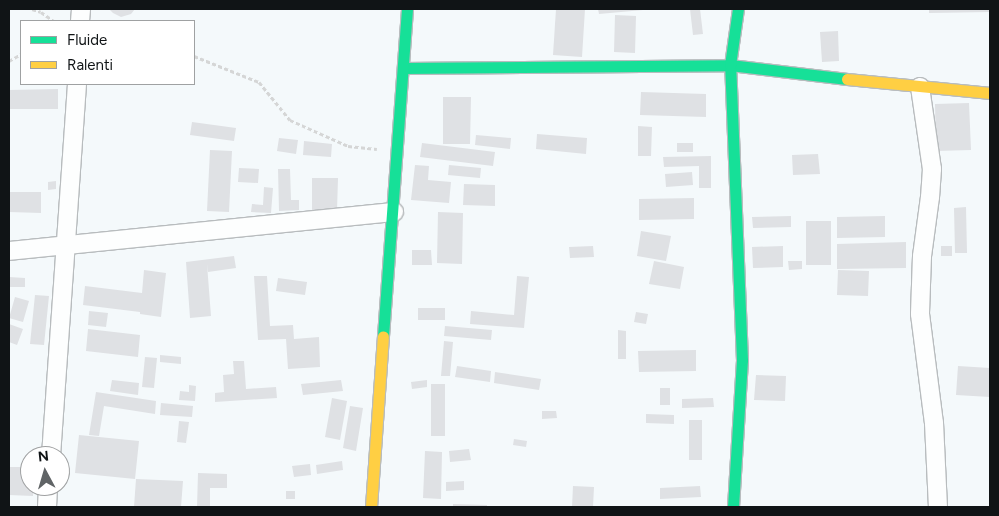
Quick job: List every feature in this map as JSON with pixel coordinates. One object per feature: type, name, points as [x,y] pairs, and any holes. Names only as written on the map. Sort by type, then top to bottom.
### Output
[{"type":"street","points":[[372,507],[407,9]]},
{"type":"street","points":[[733,507],[742,360],[730,65],[738,9]]},
{"type":"street","points":[[403,68],[730,65],[920,87],[990,93]]},
{"type":"street","points":[[52,446],[77,85]]},
{"type":"street","points":[[920,87],[932,169],[921,266],[920,314],[934,423],[938,507]]},
{"type":"street","points":[[9,251],[394,212]]},
{"type":"path","points":[[32,9],[41,12],[53,20]]},
{"type":"path","points":[[9,61],[20,55]]},
{"type":"path","points":[[195,56],[259,82],[290,120],[348,146],[398,152]]},
{"type":"building","points":[[109,9],[135,9],[131,14],[121,17]]},
{"type":"building","points":[[556,9],[585,9],[582,57],[553,55]]},
{"type":"building","points":[[598,9],[643,9],[643,10],[599,14]]},
{"type":"building","points":[[690,9],[700,9],[703,34],[693,35]]},
{"type":"building","points":[[929,9],[990,9],[990,12],[929,13]]},
{"type":"building","points":[[615,15],[636,16],[635,53],[614,52]]},
{"type":"building","points":[[838,31],[839,61],[822,62],[820,32]]},
{"type":"building","points":[[58,89],[58,109],[9,109],[9,90]]},
{"type":"building","points":[[641,92],[706,94],[706,117],[640,115]]},
{"type":"building","points":[[443,97],[471,97],[470,144],[443,144]]},
{"type":"building","points":[[969,103],[971,150],[936,151],[935,104]]},
{"type":"building","points":[[192,122],[236,128],[234,141],[190,135]]},
{"type":"building","points":[[638,126],[652,127],[651,156],[638,156]]},
{"type":"building","points":[[537,134],[587,138],[586,154],[536,149]]},
{"type":"building","points":[[476,135],[511,138],[510,149],[475,145]]},
{"type":"building","points":[[279,138],[298,140],[296,154],[277,151]]},
{"type":"building","points":[[304,141],[332,144],[331,157],[303,155]]},
{"type":"building","points":[[422,143],[495,152],[493,166],[420,157]]},
{"type":"building","points":[[677,143],[693,143],[693,152],[677,152]]},
{"type":"building","points":[[210,150],[232,151],[229,212],[207,211]]},
{"type":"building","points":[[818,154],[820,174],[793,175],[792,155]]},
{"type":"building","points":[[711,156],[711,188],[699,188],[699,166],[664,167],[663,157]]},
{"type":"building","points":[[415,165],[429,166],[428,180],[451,182],[449,203],[411,200]]},
{"type":"building","points":[[449,165],[481,168],[480,178],[448,175]]},
{"type":"building","points":[[239,168],[259,169],[258,183],[238,182]]},
{"type":"building","points":[[278,169],[290,169],[291,200],[299,200],[299,210],[279,211]]},
{"type":"building","points":[[692,172],[693,185],[666,187],[665,174]]},
{"type":"building","points":[[312,178],[338,178],[337,211],[312,211]]},
{"type":"building","points":[[56,181],[56,189],[48,190],[48,182]]},
{"type":"building","points":[[464,184],[495,185],[495,206],[463,205]]},
{"type":"building","points":[[264,187],[273,188],[271,213],[251,212],[252,204],[263,205]]},
{"type":"building","points":[[9,192],[41,192],[41,213],[9,212]]},
{"type":"building","points":[[694,198],[694,219],[639,220],[639,199]]},
{"type":"building","points":[[966,207],[967,253],[955,253],[954,208]]},
{"type":"building","points":[[438,212],[463,213],[462,264],[437,263]]},
{"type":"building","points":[[791,216],[791,227],[753,228],[752,217]]},
{"type":"building","points":[[885,216],[885,237],[837,238],[837,217]]},
{"type":"building","points":[[806,221],[831,221],[831,265],[806,265]]},
{"type":"building","points":[[641,231],[671,236],[666,261],[637,256]]},
{"type":"building","points":[[906,242],[906,268],[837,269],[837,244]]},
{"type":"building","points":[[593,246],[594,257],[570,258],[569,247]]},
{"type":"building","points":[[783,246],[783,267],[753,268],[752,247]]},
{"type":"building","points":[[941,246],[952,246],[952,256],[941,256]]},
{"type":"building","points":[[412,250],[431,250],[432,265],[412,265]]},
{"type":"building","points":[[234,256],[236,268],[208,272],[207,264],[211,316],[190,318],[186,262]]},
{"type":"building","points":[[654,261],[684,267],[680,289],[649,284]]},
{"type":"building","points":[[788,261],[802,261],[802,269],[789,270]]},
{"type":"building","points":[[144,270],[166,273],[161,317],[140,314],[140,312],[83,305],[85,286],[142,293]]},
{"type":"building","points":[[838,270],[869,271],[868,296],[837,295]]},
{"type":"building","points":[[254,276],[267,276],[270,326],[293,325],[294,339],[319,337],[320,367],[288,369],[286,339],[258,340]]},
{"type":"building","points":[[517,276],[529,277],[524,328],[470,324],[471,311],[514,315]]},
{"type":"building","points":[[9,277],[25,278],[25,287],[9,287]]},
{"type":"building","points":[[278,278],[307,282],[305,295],[276,291]]},
{"type":"building","points":[[35,295],[49,296],[44,345],[30,344]]},
{"type":"building","points":[[15,297],[29,301],[23,322],[9,318]]},
{"type":"building","points":[[418,308],[445,308],[445,320],[418,320]]},
{"type":"building","points":[[89,311],[108,313],[106,327],[88,325]]},
{"type":"building","points":[[636,312],[648,314],[646,324],[634,322]]},
{"type":"building","points":[[9,324],[23,329],[17,345],[9,342]]},
{"type":"building","points":[[445,326],[492,330],[491,340],[444,336]]},
{"type":"building","points":[[88,329],[140,335],[138,357],[86,351]]},
{"type":"building","points":[[618,330],[626,331],[626,359],[618,359]]},
{"type":"building","points":[[444,341],[453,342],[450,376],[441,376]]},
{"type":"building","points":[[696,350],[696,371],[639,372],[638,351]]},
{"type":"building","points":[[160,355],[181,357],[181,364],[160,362]]},
{"type":"building","points":[[145,357],[157,358],[154,388],[142,387]]},
{"type":"building","points":[[233,361],[244,361],[246,389],[276,387],[277,398],[215,402],[215,393],[224,392],[223,375],[234,374]]},
{"type":"building","points":[[457,366],[491,371],[490,382],[455,377]]},
{"type":"building","points":[[958,366],[990,368],[990,397],[956,395]]},
{"type":"building","points":[[495,372],[541,379],[539,390],[494,383]]},
{"type":"building","points":[[756,375],[786,376],[785,401],[754,400]]},
{"type":"building","points":[[112,380],[139,383],[138,395],[110,391]]},
{"type":"building","points":[[341,380],[343,391],[303,395],[301,384]]},
{"type":"building","points":[[427,380],[427,387],[412,389],[411,382]]},
{"type":"building","points":[[431,384],[445,384],[445,436],[431,436]]},
{"type":"building","points":[[189,385],[196,386],[195,401],[179,400],[180,391],[189,392]]},
{"type":"building","points":[[660,388],[670,388],[670,405],[660,405]]},
{"type":"building","points":[[96,392],[156,401],[155,414],[104,406],[99,436],[89,435]]},
{"type":"building","points":[[332,398],[347,401],[340,440],[325,437]]},
{"type":"building","points":[[713,398],[714,407],[682,408],[682,399]]},
{"type":"building","points":[[161,403],[193,406],[192,417],[160,415]]},
{"type":"building","points":[[350,406],[363,408],[356,451],[343,448]]},
{"type":"building","points":[[542,411],[556,411],[557,418],[542,419]]},
{"type":"building","points":[[646,414],[674,415],[674,424],[646,423]]},
{"type":"building","points":[[689,420],[702,420],[702,460],[689,460]]},
{"type":"building","points":[[179,421],[189,422],[186,443],[177,442]]},
{"type":"building","points":[[79,435],[139,441],[135,479],[75,473]]},
{"type":"building","points":[[514,439],[527,441],[526,447],[513,445]]},
{"type":"building","points":[[469,449],[471,460],[450,462],[449,451]]},
{"type":"building","points":[[425,451],[442,452],[441,499],[423,498]]},
{"type":"building","points":[[342,461],[343,470],[317,474],[316,465]]},
{"type":"building","points":[[310,464],[311,475],[294,477],[292,466]]},
{"type":"building","points":[[9,467],[20,467],[20,495],[9,495]]},
{"type":"building","points":[[198,473],[227,474],[227,488],[210,488],[210,507],[197,507]]},
{"type":"building","points":[[136,479],[183,481],[181,507],[134,507]]},
{"type":"building","points":[[464,481],[464,490],[446,491],[446,482]]},
{"type":"building","points":[[573,486],[594,487],[593,507],[572,507]]},
{"type":"building","points":[[700,486],[701,497],[660,499],[660,488]]},
{"type":"building","points":[[286,491],[295,491],[295,499],[286,499]]},
{"type":"building","points":[[453,504],[487,505],[487,507],[453,507]]},
{"type":"traffic: fast","points":[[383,336],[407,9]]},
{"type":"traffic: fast","points":[[733,507],[742,360],[730,65],[738,9]]},
{"type":"traffic: fast","points":[[403,68],[730,65],[847,79]]},
{"type":"traffic: slow","points":[[847,79],[990,93]]},
{"type":"traffic: slow","points":[[371,507],[383,336]]}]
